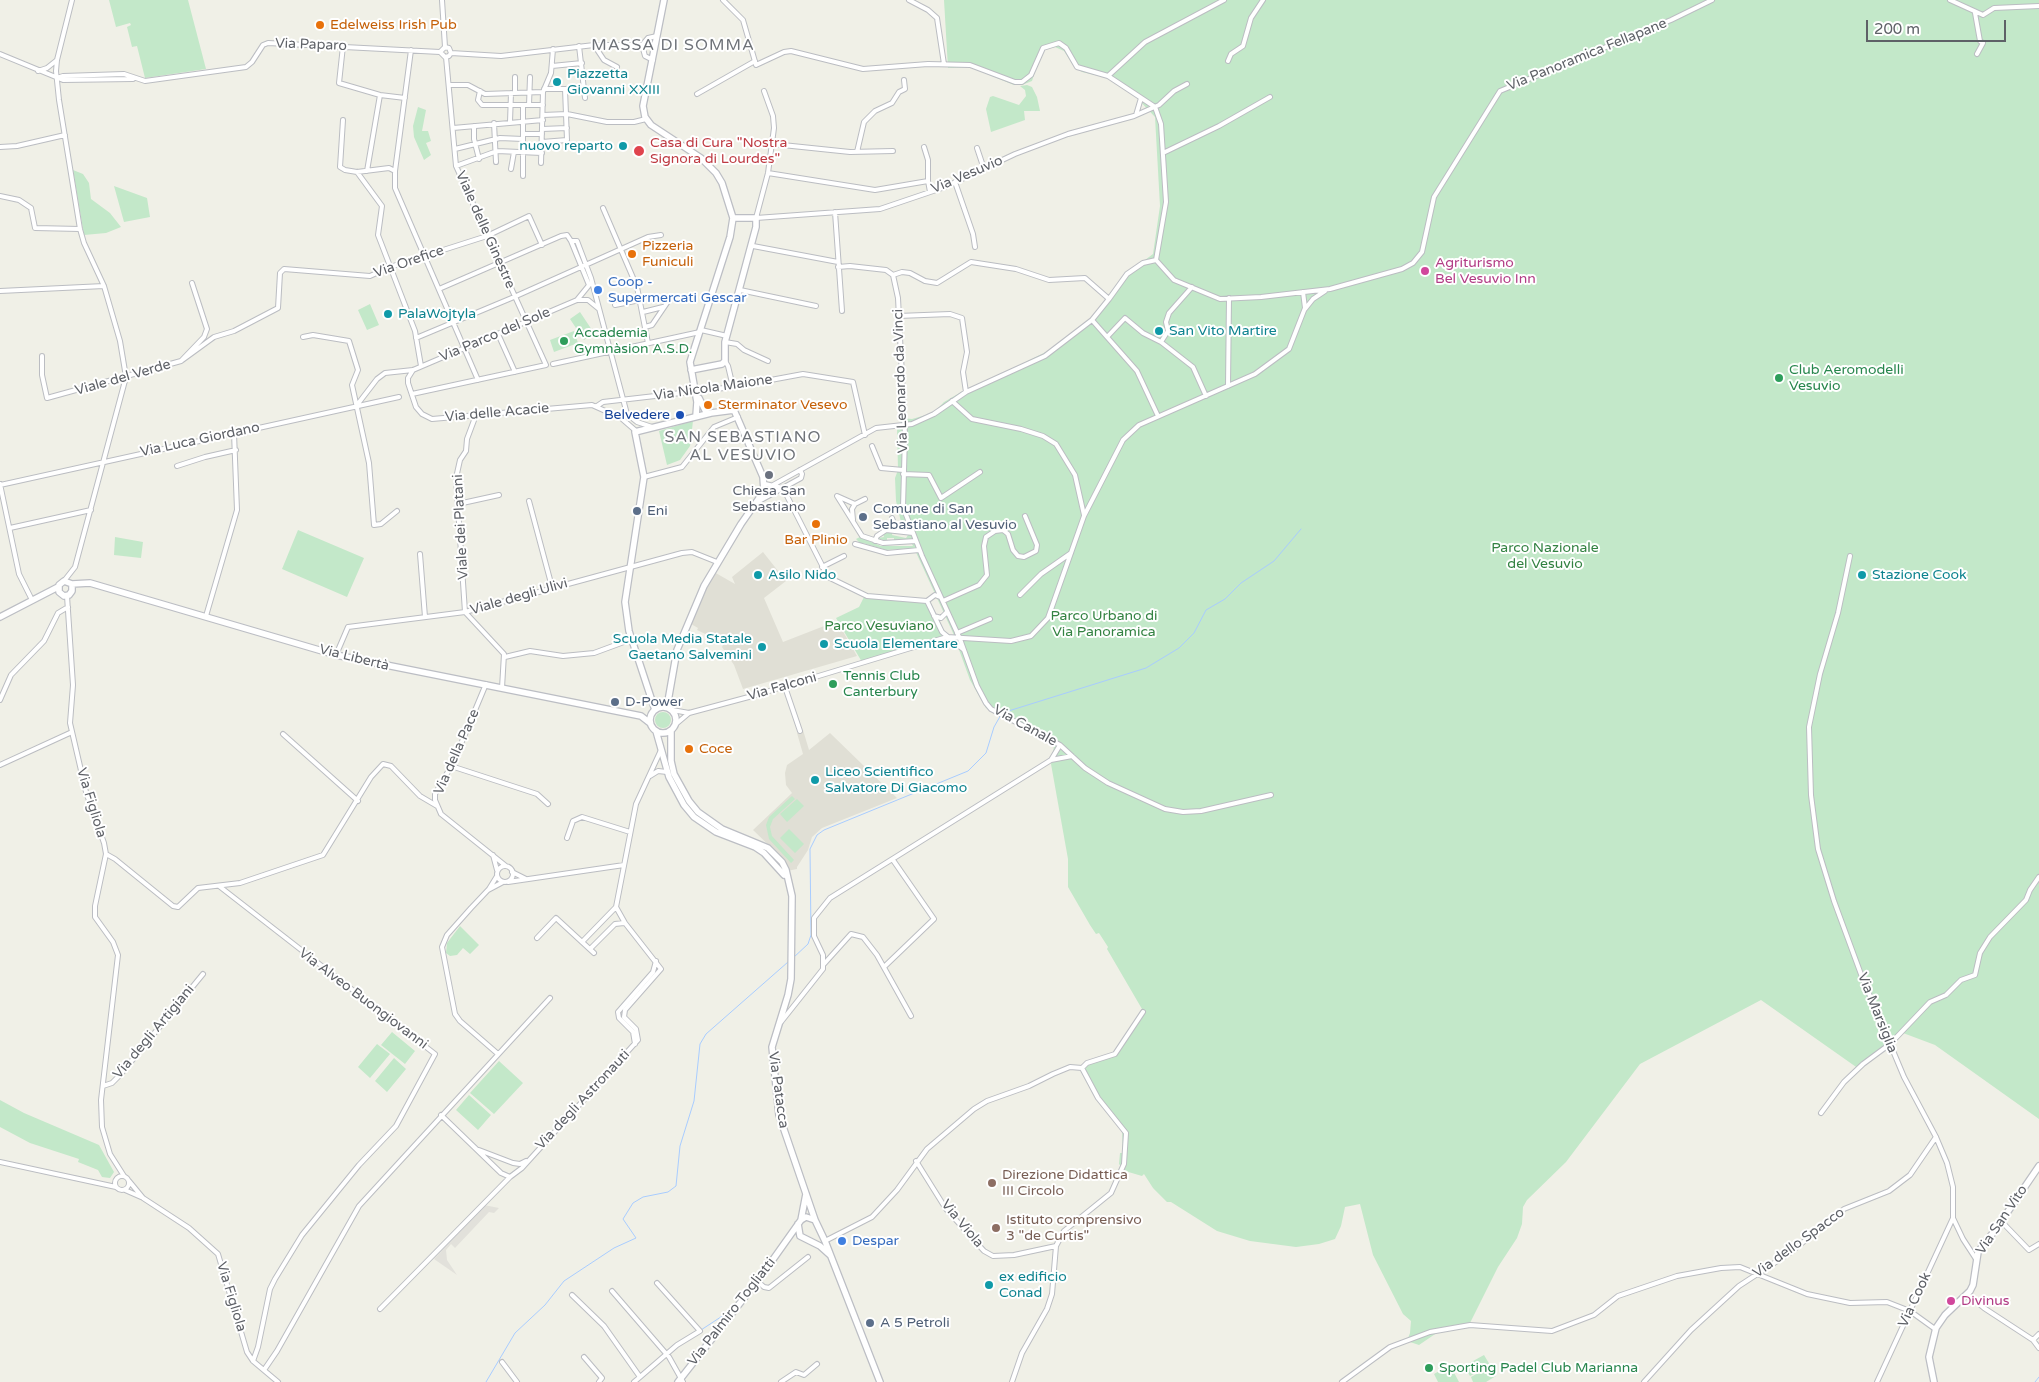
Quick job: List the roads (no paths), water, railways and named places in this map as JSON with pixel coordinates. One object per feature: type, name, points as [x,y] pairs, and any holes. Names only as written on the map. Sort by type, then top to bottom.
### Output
[{"type":"street","points":[[0,617],[58,587],[75,567],[126,377],[120,341],[104,286],[84,243],[80,229],[56,78],[57,60],[72,0]]},
{"type":"street","points":[[442,0],[446,47],[451,52],[501,56],[580,46],[642,45],[648,38],[657,36]]},
{"type":"street","points":[[664,0],[643,106],[646,119],[694,153],[716,173],[722,183],[733,218],[730,237],[690,362],[698,408],[696,416]]},
{"type":"street","points":[[723,0],[743,20],[756,63]]},
{"type":"street","points":[[909,0],[928,10],[937,18],[944,64]]},
{"type":"street","points":[[1108,76],[1146,42],[1224,0]]},
{"type":"street","points":[[1228,61],[1231,54],[1244,46],[1251,18],[1263,0]]},
{"type":"street","name":"Via Panoramica Fellapane","points":[[1330,289],[1402,269],[1413,263],[1422,252],[1434,197],[1500,91],[1671,20],[1712,0]]},
{"type":"street","points":[[1950,0],[1984,16],[1994,8],[2039,6]]},
{"type":"street","points":[[1975,13],[1980,41],[1983,43],[1978,54]]},
{"type":"street","name":"Via Paparo","points":[[56,78],[135,78],[145,81],[246,67],[252,62],[263,45],[268,43],[440,52]]},
{"type":"street","points":[[697,94],[756,63],[791,51],[863,69],[944,64],[970,65],[1015,82],[1022,82],[1031,75],[1043,48],[1059,43],[1066,48],[1077,67],[1108,76],[1155,107],[1161,124],[1166,202],[1156,260]]},
{"type":"street","points":[[594,45],[604,60],[618,67]]},
{"type":"street","points":[[642,45],[645,56],[653,60]]},
{"type":"street","points":[[343,46],[340,83],[380,95],[405,98]]},
{"type":"street","points":[[580,46],[585,98]]},
{"type":"street","points":[[446,47],[440,52],[442,55],[446,58],[451,52]]},
{"type":"street","points":[[541,163],[544,91],[552,66],[554,49]]},
{"type":"street","points":[[411,50],[395,170],[395,188],[478,380]]},
{"type":"street","points":[[0,54],[56,78]]},
{"type":"street","name":"Viale delle Ginestre","points":[[446,58],[456,166],[546,365],[515,372]]},
{"type":"street","points":[[38,71],[47,68],[57,60]]},
{"type":"street","points":[[552,66],[582,63]]},
{"type":"street","points":[[510,122],[515,77]]},
{"type":"street","points":[[529,105],[530,77]]},
{"type":"street","points":[[857,152],[864,122],[875,111],[892,103],[899,92],[905,89],[904,80]]},
{"type":"street","name":"Via Vesuvio","points":[[733,218],[880,209],[930,192],[1068,134],[1136,115],[1155,107],[1174,91],[1187,84]]},
{"type":"street","points":[[449,85],[468,85],[480,92],[497,94],[584,88]]},
{"type":"street","points":[[497,87],[497,94]]},
{"type":"street","points":[[542,142],[566,142],[565,89]]},
{"type":"street","points":[[733,387],[725,361],[726,339],[753,246],[756,218],[768,173],[773,144],[773,116],[764,91]]},
{"type":"street","points":[[480,92],[478,100],[482,105],[544,105]]},
{"type":"street","points":[[367,171],[380,95]]},
{"type":"street","points":[[1163,154],[1219,126],[1270,97]]},
{"type":"street","points":[[1136,115],[1140,98]]},
{"type":"street","points":[[497,99],[497,106]]},
{"type":"street","points":[[523,105],[523,176]]},
{"type":"street","points":[[543,114],[566,114],[607,122],[634,122],[646,119]]},
{"type":"street","points":[[342,120],[340,167],[357,172],[389,168],[395,170]]},
{"type":"street","points":[[453,128],[543,120]]},
{"type":"street","points":[[494,123],[497,151],[496,162]]},
{"type":"street","points":[[474,126],[479,160]]},
{"type":"street","points":[[542,129],[567,128]]},
{"type":"street","points":[[455,149],[496,139],[542,134]]},
{"type":"street","points":[[0,147],[17,146],[66,135]]},
{"type":"street","points":[[773,144],[857,152],[893,151]]},
{"type":"street","points":[[924,146],[928,160],[930,192]]},
{"type":"street","points":[[977,148],[984,169]]},
{"type":"street","points":[[456,166],[479,160],[497,151],[542,153]]},
{"type":"street","points":[[512,169],[514,152]]},
{"type":"street","points":[[357,172],[382,206],[378,235],[416,338],[421,366]]},
{"type":"street","points":[[768,173],[875,190],[928,181]]},
{"type":"street","points":[[955,182],[973,234],[974,247]]},
{"type":"street","points":[[0,196],[19,200],[31,208],[36,228],[80,229]]},
{"type":"street","points":[[603,208],[637,287],[648,343]]},
{"type":"street","points":[[835,212],[842,311]]},
{"type":"street","name":"Via Orefice","points":[[181,361],[214,337],[234,331],[278,308],[280,273],[284,269],[370,276],[390,267],[487,236],[529,216],[542,245]]},
{"type":"street","points":[[439,289],[567,235],[591,279],[627,414],[637,422],[652,427]]},
{"type":"street","points":[[416,338],[514,297],[648,237],[661,236]]},
{"type":"street","points":[[753,246],[838,264],[886,270],[893,275],[902,272],[910,273],[925,282],[937,283],[971,262],[1016,269],[1049,280],[1085,278],[1109,300]]},
{"type":"street","points":[[1156,260],[1174,280],[1220,299],[1261,297],[1330,289]]},
{"type":"street","points":[[773,484],[876,428],[904,425],[934,414],[966,392],[1045,356],[1092,320],[1127,274],[1143,263],[1156,260]]},
{"type":"street","points":[[584,266],[589,285]]},
{"type":"street","name":"Via Leonardo da Vinci","points":[[893,275],[898,298],[904,425],[903,507],[919,550],[950,619]]},
{"type":"street","points":[[589,285],[591,279]]},
{"type":"street","name":"Viale del Verde","points":[[42,356],[42,375],[48,398],[181,361],[204,337],[207,329],[192,283]]},
{"type":"street","name":"Via Parco del Sole","points":[[355,406],[362,400],[377,378],[385,373],[413,370],[577,300],[589,285]]},
{"type":"street","points":[[0,291],[104,286]]},
{"type":"street","points":[[1161,342],[1168,331],[1166,322],[1169,313],[1192,287]]},
{"type":"street","points":[[960,639],[1011,641],[1026,638],[1036,632],[1048,618],[1084,516],[1122,440],[1139,425],[1255,374],[1289,349],[1304,310],[1314,298],[1330,289]]},
{"type":"street","points":[[740,290],[816,306]]},
{"type":"street","points":[[1303,292],[1304,310]]},
{"type":"street","points":[[1228,386],[1229,298]]},
{"type":"street","points":[[577,300],[588,300],[599,309]]},
{"type":"street","points":[[615,305],[640,300]]},
{"type":"street","points":[[645,327],[652,325],[669,300]]},
{"type":"street","points":[[643,312],[664,308]]},
{"type":"street","points":[[898,316],[950,314],[962,318],[967,352],[963,372],[966,392]]},
{"type":"street","points":[[1108,336],[1125,318],[1143,334],[1161,342],[1193,366],[1206,396]]},
{"type":"street","points":[[1092,320],[1137,371],[1158,416]]},
{"type":"street","points":[[553,364],[700,331],[726,339],[768,361]]},
{"type":"street","points":[[412,394],[515,372],[498,334]]},
{"type":"street","points":[[303,337],[313,335],[349,340],[358,370],[352,385],[355,406],[369,463],[374,525],[380,524],[397,510]]},
{"type":"street","points":[[691,370],[722,364],[725,361]]},
{"type":"street","points":[[408,383],[408,378],[413,370]]},
{"type":"street","points":[[396,372],[403,376],[408,383]]},
{"type":"street","name":"Via Nicola Maione","points":[[623,400],[733,387],[803,374],[853,382],[864,435]]},
{"type":"street","name":"Via delle Acacie","points":[[408,383],[418,412],[432,419],[587,405],[596,406],[620,418],[636,431]]},
{"type":"street","points":[[696,391],[707,414]]},
{"type":"street","name":"Via Luca Giordano","points":[[0,484],[399,397]]},
{"type":"street","name":"Via delle Acacie","points":[[596,406],[602,402],[623,400]]},
{"type":"street","points":[[952,402],[972,419],[1021,429],[1043,436],[1056,444],[1075,475],[1084,516]]},
{"type":"street","points":[[733,409],[765,484],[764,492],[759,501],[747,514],[717,562],[704,586],[677,650],[670,709],[676,716],[676,724],[671,731],[671,761],[674,774],[689,801],[698,812],[722,829],[768,848],[782,862],[789,885],[780,868],[764,853],[755,847],[716,832],[694,817],[678,795],[667,772],[656,731],[650,723],[654,711],[632,639],[625,602],[644,478],[636,431],[733,409]]},
{"type":"street","points":[[620,418],[627,414]]},
{"type":"street","name":"Viale dei Platani","points":[[465,612],[456,478],[460,460],[466,452],[467,439],[476,415]]},
{"type":"street","points":[[644,478],[682,467],[714,426],[738,417]]},
{"type":"street","points":[[206,616],[237,510],[234,433]]},
{"type":"street","points":[[872,446],[881,468],[929,475],[941,498],[980,472]]},
{"type":"street","points":[[177,466],[206,456],[236,450]]},
{"type":"street","points":[[759,501],[801,478],[800,470]]},
{"type":"street","points":[[0,484],[19,574],[32,600]]},
{"type":"street","points":[[765,484],[773,484],[783,488],[828,577],[866,596],[927,601],[935,595],[942,599],[979,585],[987,575],[984,546],[986,537],[995,531],[1003,530],[1008,534],[1013,550],[1018,556],[1024,558],[1036,551],[1037,545],[1025,516]]},
{"type":"street","points":[[458,504],[499,496]]},
{"type":"street","points":[[855,504],[837,496],[862,536],[887,543],[916,541]]},
{"type":"street","points":[[853,522],[852,509],[855,504],[865,499]]},
{"type":"street","points":[[528,501],[552,587]]},
{"type":"street","points":[[10,528],[91,510]]},
{"type":"street","points":[[892,518],[897,530]]},
{"type":"street","points":[[875,541],[882,532],[897,530],[913,533]]},
{"type":"street","points":[[855,544],[887,553],[919,550]]},
{"type":"street","name":"Viale degli Ulivi","points":[[336,655],[348,627],[465,612],[552,587],[688,552],[717,562]]},
{"type":"street","points":[[1020,595],[1041,574],[1071,553]]},
{"type":"street","points":[[420,554],[425,617]]},
{"type":"street","points":[[822,567],[844,556]]},
{"type":"street","name":"Via Marsiglia","points":[[1850,556],[1838,613],[1826,651],[1809,727],[1811,795],[1821,859],[1862,977],[1904,1077],[1936,1137],[1952,1180],[1953,1218],[1963,1239],[1976,1259]]},
{"type":"street","points":[[58,587],[60,594],[67,596],[72,591],[72,584],[64,581]]},
{"type":"street","name":"Via Libertà","points":[[72,584],[90,583],[336,655],[393,668],[486,684],[641,716],[650,723]]},
{"type":"street","name":"Via Figliola","points":[[67,596],[73,685],[70,723],[86,792],[106,854],[95,906],[95,917],[113,942],[118,955],[100,1112],[105,1144],[124,1176]]},
{"type":"street","points":[[927,601],[939,626],[947,637],[964,650]]},
{"type":"street","points":[[0,700],[12,675],[44,641],[58,613],[68,607]]},
{"type":"street","points":[[465,612],[505,656],[502,688]]},
{"type":"street","points":[[934,616],[941,618],[947,612]]},
{"type":"street","points":[[939,626],[943,620],[950,619]]},
{"type":"street","name":"Via Canale","points":[[950,619],[960,639],[977,686],[986,703],[1001,714],[1060,745],[1108,783],[1149,803],[1183,812],[1201,811],[1271,796]]},
{"type":"street","points":[[947,637],[956,631],[990,619]]},
{"type":"street","name":"Via Falconi","points":[[676,724],[689,713],[785,687],[947,637],[960,639]]},
{"type":"street","points":[[505,656],[530,651],[563,656],[594,653],[632,639]]},
{"type":"street","name":"Via della Pace","points":[[486,684],[451,766],[435,794],[436,806],[441,814],[512,872],[526,879]]},
{"type":"street","points":[[785,687],[800,731]]},
{"type":"street","points":[[654,711],[670,709]]},
{"type":"street","name":"Via Falconi","points":[[670,709],[689,713]]},
{"type":"street","name":"Via Libertà","points":[[641,716],[654,711]]},
{"type":"street","points":[[656,731],[663,733],[671,731]]},
{"type":"street","points":[[0,765],[72,732]]},
{"type":"street","points":[[283,734],[358,801]]},
{"type":"street","points":[[1051,760],[1060,745]]},
{"type":"street","points":[[582,942],[616,907],[636,804],[662,749]]},
{"type":"street","points":[[776,1027],[823,970],[823,955],[814,936],[814,918],[830,898],[1051,760],[1072,756]]},
{"type":"street","points":[[106,854],[176,907],[195,889],[255,879],[323,855],[379,766],[387,764],[420,796],[436,806]]},
{"type":"street","points":[[451,766],[537,794],[548,804]]},
{"type":"street","points":[[649,777],[658,771],[667,772]]},
{"type":"street","points":[[567,838],[573,821],[582,817],[630,832]]},
{"type":"street","points":[[493,856],[497,874],[506,882]]},
{"type":"street","points":[[884,967],[934,920],[893,860]]},
{"type":"street","points":[[506,882],[624,865]]},
{"type":"street","points":[[498,1054],[460,1021],[456,1014],[442,947],[446,935],[488,890],[502,867],[506,866]]},
{"type":"street","points":[[488,890],[512,879],[512,872]]},
{"type":"street","points":[[1821,1113],[1854,1073],[1890,1044],[1930,1002],[1946,995],[1961,980],[1975,975],[1980,954],[1990,937],[2026,900],[2039,877]]},
{"type":"street","name":"Via Patacca","points":[[789,885],[792,896],[791,960],[788,995],[776,1027],[772,1047],[778,1116],[788,1149],[806,1192],[815,1220]]},
{"type":"street","name":"Via Alveo Buongiovanni","points":[[219,886],[434,1054],[396,1126],[359,1166],[302,1235],[275,1279],[270,1288],[258,1347],[253,1361]]},
{"type":"street","points":[[590,949],[615,924],[625,923],[616,907]]},
{"type":"street","points":[[537,938],[556,918],[594,953]]},
{"type":"street","points":[[603,921],[602,926],[609,930]]},
{"type":"street","name":"Via degli Astronauti","points":[[441,1116],[501,1173],[510,1177],[522,1168],[638,1040],[638,1033],[624,1014],[628,1005],[658,975],[661,969],[625,923]]},
{"type":"street","points":[[824,964],[851,934],[863,937],[884,967],[911,1016]]},
{"type":"street","name":"Via degli Artigiani","points":[[103,1086],[112,1083],[120,1075],[203,974]]},
{"type":"street","points":[[264,1370],[277,1351],[359,1206],[550,998]]},
{"type":"street","points":[[820,1246],[825,1241],[872,1217],[897,1190],[916,1160],[939,1137],[987,1101],[1070,1067],[1082,1068],[1087,1063],[1115,1054],[1143,1012]]},
{"type":"street","points":[[1012,1382],[1022,1353],[1043,1318],[1052,1294],[1056,1246],[1064,1231],[1111,1193],[1124,1164],[1126,1133],[1098,1098],[1082,1068]]},
{"type":"street","name":"Via dello Spacco","points":[[1644,1382],[1697,1324],[1739,1286],[1791,1252],[1844,1209],[1889,1192],[1908,1178],[1936,1137]]},
{"type":"street","name":"Via degli Astronauti","points":[[477,1149],[513,1163],[520,1164],[528,1160]]},
{"type":"street","name":"Via Viola","points":[[916,1160],[946,1209],[984,1251],[993,1256],[1014,1255],[1056,1246]]},
{"type":"street","points":[[0,1162],[107,1184],[143,1198]]},
{"type":"street","name":"Via San Vito","points":[[1934,1382],[1929,1357],[1935,1329],[1945,1315],[1967,1294],[1973,1285],[1978,1252],[2002,1222],[2039,1166]]},
{"type":"street","points":[[116,1187],[118,1168]]},
{"type":"street","points":[[107,1184],[124,1176],[129,1181],[128,1186],[123,1190]]},
{"type":"street","points":[[380,1309],[510,1177]]},
{"type":"street","name":"Via Figliola","points":[[129,1181],[143,1198],[189,1228],[218,1254],[247,1352],[253,1361],[278,1382]]},
{"type":"street","points":[[806,1192],[798,1232],[807,1240]]},
{"type":"street","points":[[800,1221],[806,1217],[815,1220],[820,1230],[880,1382]]},
{"type":"street","name":"Via Cook","points":[[1877,1382],[1953,1218]]},
{"type":"street","name":"Via Palmiro Togliatti","points":[[681,1381],[800,1221]]},
{"type":"street","points":[[2002,1222],[2029,1250],[2039,1244]]},
{"type":"street","points":[[807,1240],[817,1237],[820,1230]]},
{"type":"street","points":[[786,1242],[794,1238],[807,1240],[820,1246],[831,1256]]},
{"type":"street","points":[[757,1281],[764,1287],[769,1288],[808,1256]]},
{"type":"street","points":[[1342,1382],[1378,1354],[1430,1332],[1470,1325],[1552,1331],[1594,1315],[1618,1296],[1677,1276],[1740,1267],[1807,1294],[1859,1304],[1887,1302],[1910,1311],[1935,1329]]},
{"type":"street","points":[[634,1382],[667,1354],[700,1330],[657,1283]]},
{"type":"street","points":[[612,1291],[667,1354],[681,1381]]},
{"type":"street","points":[[1967,1294],[1984,1308],[2033,1340],[2039,1348]]},
{"type":"street","points":[[572,1295],[604,1326],[640,1377]]},
{"type":"street","points":[[2033,1340],[2039,1334]]},
{"type":"street","points":[[584,1357],[602,1378],[599,1382]]},
{"type":"street","points":[[502,1362],[517,1382]]},
{"type":"street","points":[[782,1382],[796,1372],[804,1375],[817,1364]]},
{"type":"waterway","points":[[793,958],[808,944],[811,935],[810,849],[817,835],[824,830],[968,771],[986,753],[994,727],[1002,713],[1146,668],[1179,648],[1194,633],[1206,610],[1225,599],[1241,583],[1274,561],[1301,529]]},
{"type":"waterway","points":[[486,1382],[515,1333],[545,1305],[564,1281],[614,1248],[636,1238],[623,1219],[633,1203],[643,1197],[668,1192],[676,1186],[680,1146],[694,1101],[700,1044],[706,1034],[788,962]]},
{"type":"waterway","points":[[701,1330],[733,1309]]},
{"type":"waterway","points":[[2035,1382],[2039,1377]]},
{"type":"place","name":"Edelweiss Irish Pub","points":[[320,25]]},
{"type":"place","name":"Piazzetta Giovanni XXIII","points":[[557,82]]},
{"type":"place","name":"nuovo reparto","points":[[623,146]]},
{"type":"place","name":"Casa di Cura \"Nostra Signora di Lourdes\"","points":[[639,151]]},
{"type":"place","name":"Pizzeria Funiculi","points":[[632,254]]},
{"type":"place","name":"Agriturismo Bel Vesuvio Inn","points":[[1425,271]]},
{"type":"place","name":"Coop - Supermercati Gescar","points":[[598,290]]},
{"type":"place","name":"PalaWojtyla","points":[[388,314]]},
{"type":"place","name":"San Vito Martire","points":[[1159,331]]},
{"type":"place","name":"Accademia Gymnàsion A.S.D.","points":[[564,341]]},
{"type":"place","name":"Club Aeromodelli Vesuvio","points":[[1779,378]]},
{"type":"place","name":"Sterminator Vesevo","points":[[708,405]]},
{"type":"place","name":"Belvedere","points":[[680,415]]},
{"type":"place","name":"Chiesa San Sebastiano","points":[[769,475]]},
{"type":"place","name":"Eni","points":[[637,511]]},
{"type":"place","name":"Comune di San Sebastiano al Vesuvio","points":[[863,517]]},
{"type":"place","name":"Bar Plinio","points":[[816,524]]},
{"type":"place","name":"Asilo Nido","points":[[758,575]]},
{"type":"place","name":"Stazione Cook","points":[[1862,575]]},
{"type":"place","name":"Scuola Elementare","points":[[824,644]]},
{"type":"place","name":"Scuola Media Statale Gaetano Salvemini","points":[[762,647]]},
{"type":"place","name":"Tennis Club Canterbury","points":[[833,684]]},
{"type":"place","name":"D-Power","points":[[615,702]]},
{"type":"place","name":"Coce","points":[[689,749]]},
{"type":"place","name":"Liceo Scientifico Salvatore Di Giacomo","points":[[815,780]]},
{"type":"place","name":"Direzione Didattica III Circolo","points":[[992,1183]]},
{"type":"place","name":"Istituto comprensivo 3 \"de Curtis\"","points":[[996,1228]]},
{"type":"place","name":"Despar","points":[[842,1241]]},
{"type":"place","name":"ex edificio Conad","points":[[989,1285]]},
{"type":"place","name":"Divinus","points":[[1951,1301]]},
{"type":"place","name":"A 5 Petroli","points":[[870,1323]]},
{"type":"place","name":"Sporting Padel Club Marianna","points":[[1429,1368]]},
{"type":"district","name":"MASSA DI SOMMA","points":[[673,46]]},
{"type":"district","name":"SAN SEBASTIANO AL VESUVIO","points":[[743,447]]},
{"type":"park label","name":"Parco Nazionale del Vesuvio","points":[[1545,556]]},
{"type":"park label","name":"Parco Urbano di Via Panoramica","points":[[1104,624]]},
{"type":"park label","name":"Parco Vesuviano","points":[[879,626]]}]
